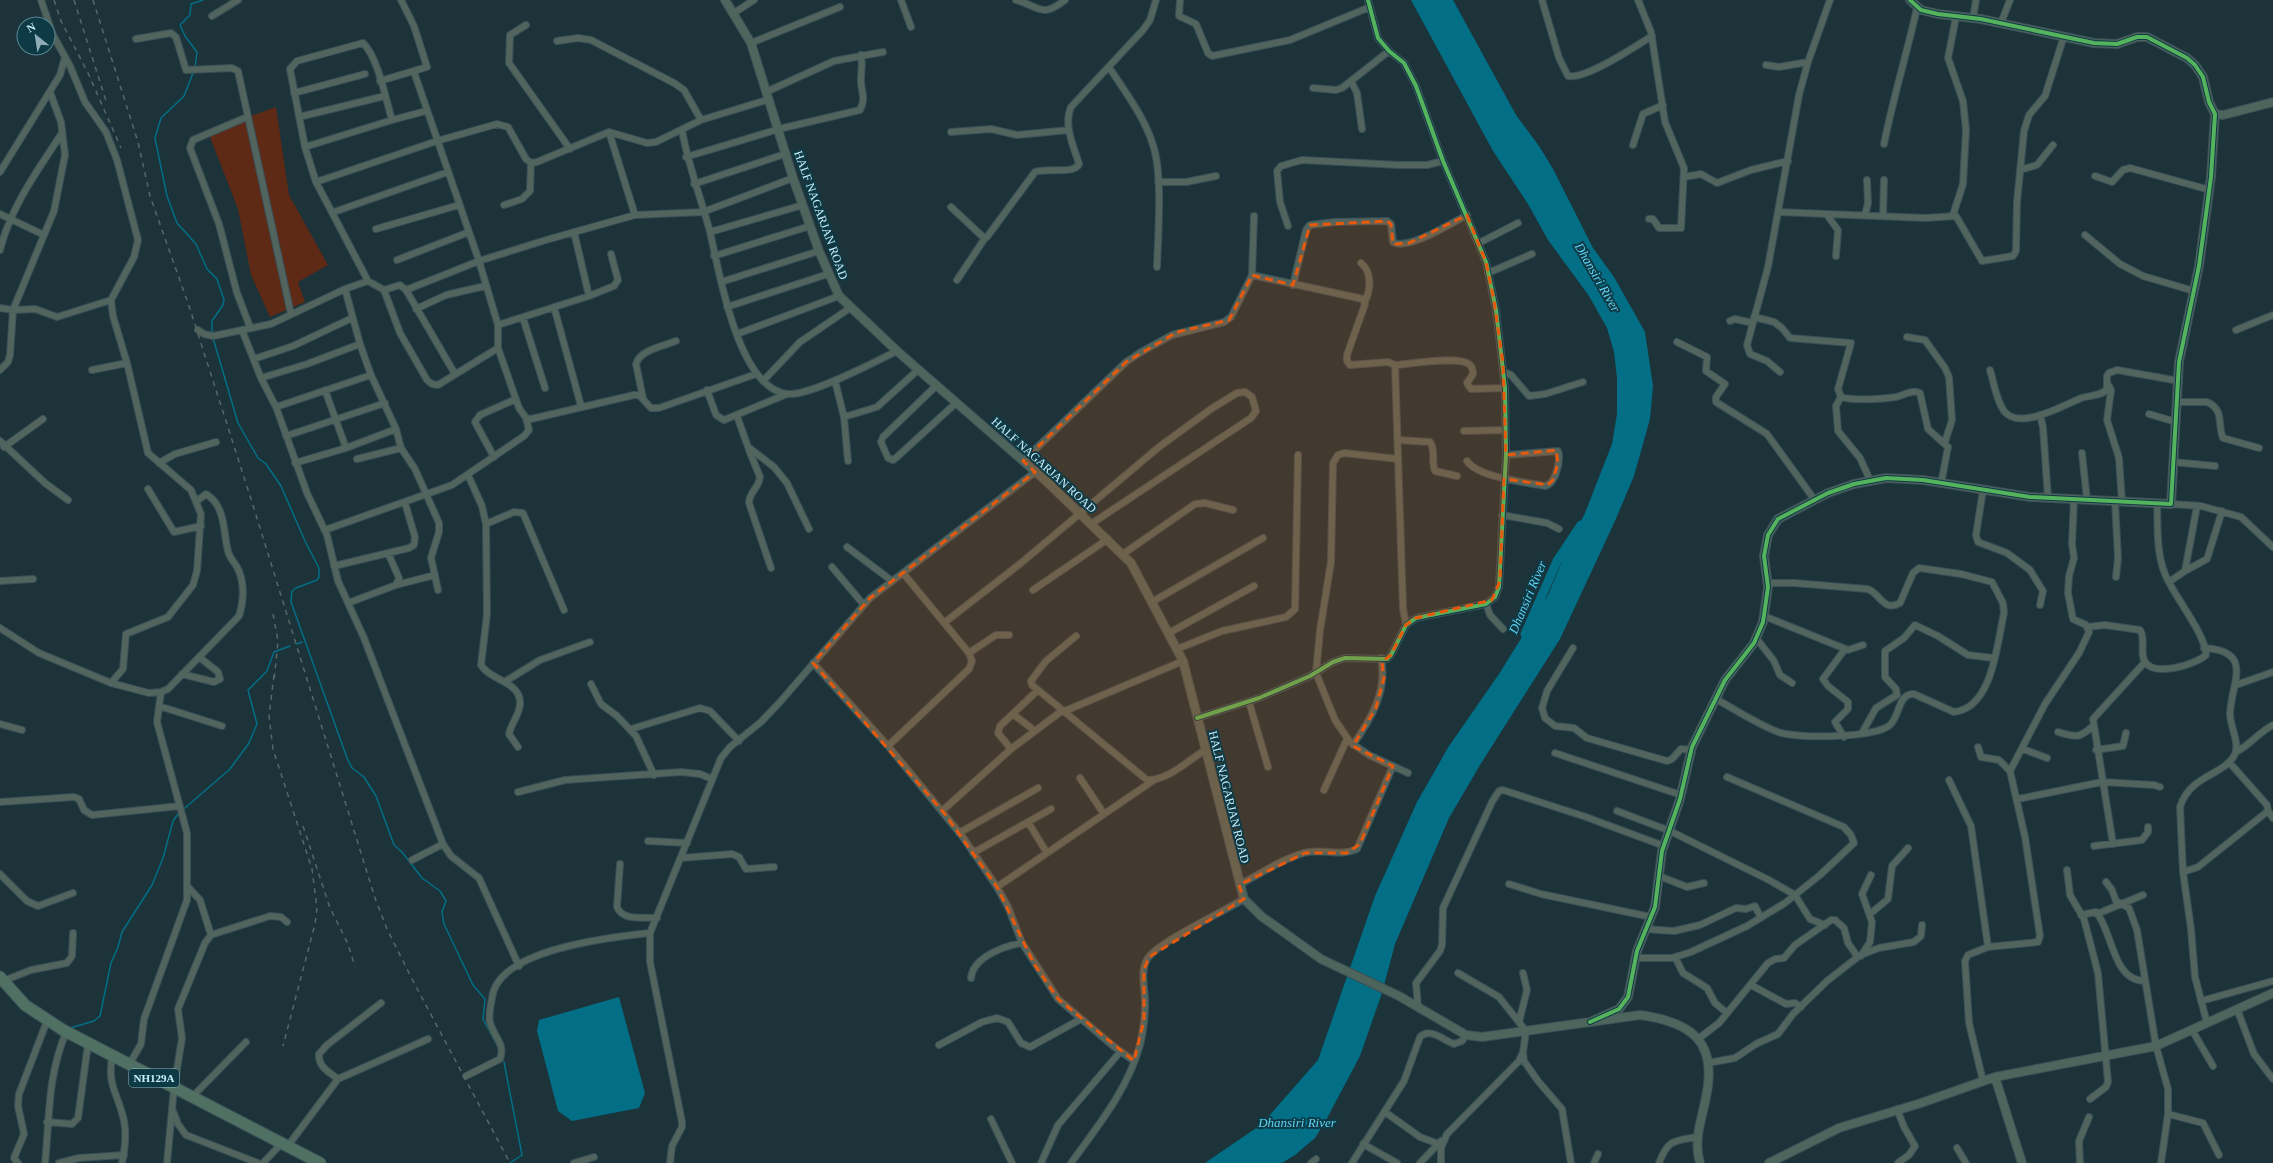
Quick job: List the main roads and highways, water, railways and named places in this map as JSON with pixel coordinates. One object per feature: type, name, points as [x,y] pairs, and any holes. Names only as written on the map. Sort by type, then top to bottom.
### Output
[{"type":"highway","name":"NH129A","points":[[1,979],[24,1005],[66,1032],[129,1066],[320,1163]]},
{"type":"main road","name":"HALF NAGARJAN ROAD","points":[[725,0],[751,43],[793,178],[819,251],[839,296],[897,351],[1023,461],[1108,539],[1131,563],[1183,661],[1244,899],[1261,916],[1321,959],[1399,996],[1466,1035],[1482,1037],[1590,1022]]},
{"type":"main road","points":[[1590,1022],[1619,1009],[1626,1002],[1635,958],[1645,929],[1655,907],[1664,846],[1681,795],[1692,750],[1725,680],[1756,638],[1764,616],[1767,583],[1763,560],[1772,528],[1778,519],[1814,499],[1847,486],[1870,480],[1886,478],[1923,480],[2030,497],[2171,504],[2178,402],[2179,362],[2194,291],[2210,190],[2215,114],[2209,102],[2203,78],[2195,65],[2152,39],[2142,36],[2116,44],[2103,44],[2002,23],[1973,18],[1956,17],[1917,8],[1910,0]]},
{"type":"main road","points":[[2215,114],[2223,115],[2273,102]]},
{"type":"main road","points":[[1768,1163],[1839,1128],[1995,1077],[2156,1046],[2273,993]]},
{"type":"main road","points":[[1590,1022],[1640,1015],[1664,1018],[1683,1025],[1698,1039],[1707,1056],[1708,1063],[1708,1088],[1697,1137],[1697,1148],[1700,1163]]},
{"type":"main road","points":[[1995,1077],[2022,1163]]},
{"type":"water","name":"Dhansiri River","points":[[1411,0],[1453,0],[1516,115],[1539,146],[1553,169],[1593,248],[1614,277],[1645,332],[1653,386],[1650,419],[1634,476],[1615,521],[1560,639],[1480,765],[1449,818],[1395,944],[1382,993],[1360,1056],[1325,1122],[1315,1138],[1295,1155],[1282,1163],[1205,1163],[1262,1124],[1318,1060],[1375,896],[1417,802],[1449,746],[1499,674],[1548,595],[1585,513],[1612,444],[1617,414],[1617,378],[1614,352],[1607,328],[1589,296],[1548,240],[1528,204],[1493,151]]},
{"type":"water","points":[[619,997],[645,1093],[639,1108],[572,1121],[558,1111],[537,1031],[539,1020]]},
{"type":"waterway","points":[[195,67],[197,52],[185,36],[180,25],[190,15],[191,4],[203,0]]},
{"type":"waterway","points":[[193,73],[184,96],[161,118],[155,138],[167,196],[177,223],[196,244],[207,269],[217,279],[224,300],[223,305],[212,321],[212,334]]},
{"type":"waterway","points":[[213,338],[238,423],[258,458],[266,464],[281,486],[305,541],[319,568],[319,577],[317,580],[292,591],[291,602],[347,758],[352,768],[364,777],[376,796],[394,845],[402,852],[422,878],[440,891],[446,901],[442,912],[444,924],[473,985],[485,999],[483,1019],[498,1047]]},
{"type":"waterway","name":"Dhansiri River","points":[[1525,634],[1557,561],[1581,525]]},
{"type":"waterway","points":[[297,644],[302,642]]},
{"type":"waterway","points":[[185,808],[230,769],[249,743],[257,724],[248,690],[267,671],[274,652],[290,646]]},
{"type":"waterway","points":[[70,1028],[94,1021],[100,1016],[111,963],[118,947],[122,932],[152,885],[163,858],[173,821],[178,814]]},
{"type":"waterway","points":[[504,1062],[522,1155],[510,1163]]},
{"type":"railway","points":[[54,0],[61,21],[88,73],[121,148]]},
{"type":"railway","points":[[74,0],[107,104]]},
{"type":"railway","points":[[93,0],[138,142],[150,196],[189,306],[251,499],[375,898],[387,929],[412,979],[510,1163]]},
{"type":"railway","points":[[273,614],[278,641],[274,681]]},
{"type":"railway","points":[[274,675],[269,716],[273,749],[312,869],[317,908],[315,924],[283,1046]]},
{"type":"railway","points":[[303,826],[330,908],[348,944],[355,967]]}]
